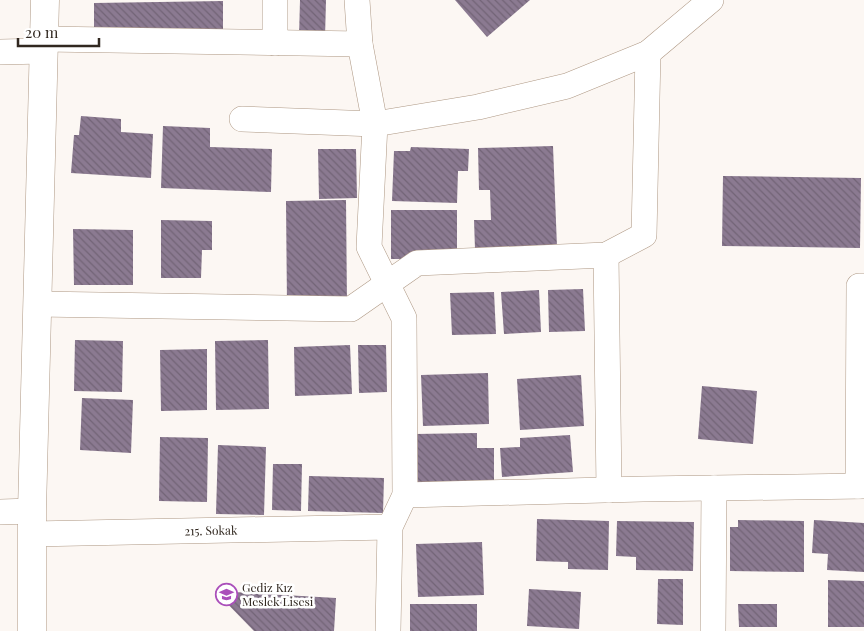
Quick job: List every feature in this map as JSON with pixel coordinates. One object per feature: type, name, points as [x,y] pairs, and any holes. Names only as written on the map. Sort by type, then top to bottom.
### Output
[{"type":"street","points":[[32,631],[32,522],[45,0]]},
{"type":"street","points":[[275,0],[275,43]]},
{"type":"street","points":[[357,0],[360,44],[375,124],[369,247],[404,318],[406,495],[390,527],[388,631]]},
{"type":"street","points":[[242,119],[375,124],[478,106],[567,86],[648,53],[711,0]]},
{"type":"street","points":[[0,52],[44,45],[360,44]]},
{"type":"street","points":[[37,304],[351,309],[417,263],[606,255],[644,236],[648,53]]},
{"type":"street","points":[[606,255],[609,490]]},
{"type":"street","points":[[406,495],[861,486],[859,286],[864,286]]},
{"type":"street","points":[[713,631],[714,488]]},
{"type":"street","name":"215. Sokak","points":[[0,512],[32,522],[390,527]]},
{"type":"building","points":[[300,0],[326,0],[325,38],[299,37]]},
{"type":"building","points":[[455,0],[530,0],[487,37]]},
{"type":"building","points":[[223,1],[223,30],[94,32],[94,3]]},
{"type":"building","points":[[81,116],[121,119],[121,132],[153,134],[151,178],[71,173],[74,135],[79,135]]},
{"type":"building","points":[[163,126],[210,128],[210,147],[272,149],[271,192],[161,188]]},
{"type":"building","points":[[553,146],[557,247],[475,249],[474,220],[491,220],[490,190],[479,190],[478,148]]},
{"type":"building","points":[[411,147],[469,149],[468,171],[458,171],[457,203],[392,201],[394,151],[410,151]]},
{"type":"building","points":[[318,149],[356,149],[357,198],[319,199]]},
{"type":"building","points":[[723,176],[861,178],[860,248],[722,246]]},
{"type":"building","points":[[346,200],[347,305],[287,305],[286,201]]},
{"type":"building","points":[[391,210],[457,210],[457,259],[391,259]]},
{"type":"building","points":[[161,220],[212,221],[212,250],[202,250],[201,278],[161,278]]},
{"type":"building","points":[[73,229],[133,230],[133,285],[74,285]]},
{"type":"building","points":[[583,289],[585,331],[549,332],[548,290]]},
{"type":"building","points":[[539,290],[541,332],[504,334],[501,292]]},
{"type":"building","points":[[494,292],[496,334],[452,335],[450,293]]},
{"type":"building","points":[[75,340],[123,341],[122,392],[74,391]]},
{"type":"building","points":[[268,340],[269,409],[216,410],[215,341]]},
{"type":"building","points":[[350,345],[352,394],[295,396],[294,347]]},
{"type":"building","points":[[358,345],[386,345],[387,392],[359,393]]},
{"type":"building","points":[[207,349],[207,410],[161,411],[160,350]]},
{"type":"building","points":[[488,373],[489,424],[423,426],[421,375]]},
{"type":"building","points":[[581,375],[584,426],[520,430],[517,379]]},
{"type":"building","points":[[702,386],[757,391],[753,444],[698,439]]},
{"type":"building","points":[[82,398],[133,400],[131,453],[80,450]]},
{"type":"building","points":[[477,433],[477,448],[494,448],[494,489],[416,490],[415,434]]},
{"type":"building","points":[[570,435],[573,472],[502,477],[500,448],[520,447],[520,438]]},
{"type":"building","points":[[160,437],[208,438],[207,502],[159,501]]},
{"type":"building","points":[[218,445],[266,447],[264,515],[216,514]]},
{"type":"building","points":[[273,464],[302,464],[301,511],[272,510]]},
{"type":"building","points":[[309,476],[384,478],[383,513],[308,511]]},
{"type":"building","points":[[537,519],[609,521],[608,570],[568,569],[568,562],[536,561]]},
{"type":"building","points":[[738,520],[804,521],[804,572],[730,571],[730,527],[738,527]]},
{"type":"building","points":[[814,520],[864,523],[864,572],[827,570],[828,554],[812,553]]},
{"type":"building","points":[[617,521],[694,522],[693,571],[636,570],[636,557],[616,556]]},
{"type":"building","points":[[482,542],[484,595],[418,597],[416,544]]},
{"type":"building","points":[[658,579],[683,579],[683,625],[657,624]]},
{"type":"building","points":[[828,580],[864,581],[864,627],[828,627]]},
{"type":"building","points":[[529,589],[581,592],[579,629],[527,626]]},
{"type":"building","points":[[215,591],[336,598],[334,631],[254,631]]},
{"type":"building","points":[[410,604],[477,604],[477,631],[410,631]]},
{"type":"building","points":[[738,604],[777,604],[777,627],[739,627]]},
{"type":"place","name":"Gediz Kız Meslek Lisesi","points":[[226,594]]}]
